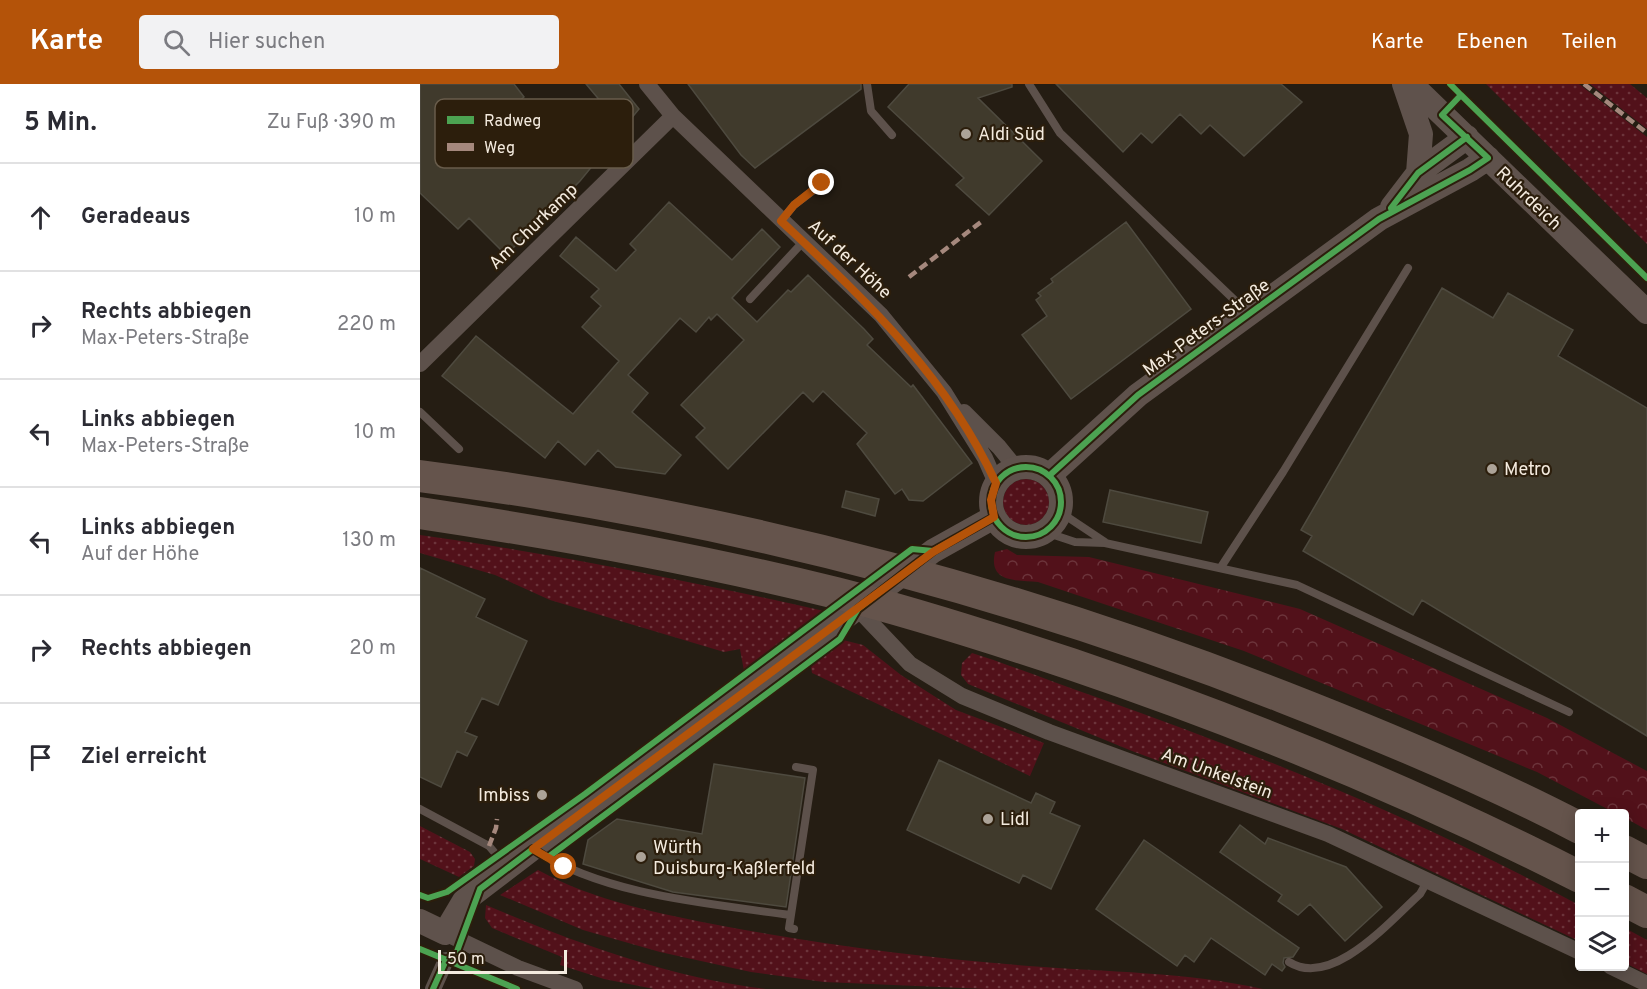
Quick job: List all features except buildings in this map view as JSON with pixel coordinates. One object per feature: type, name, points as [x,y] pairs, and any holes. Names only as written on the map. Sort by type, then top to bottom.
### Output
[{"type":"highway","points":[[420,476],[540,491],[676,516],[850,556],[989,595],[1177,656],[1346,721],[1535,804],[1575,825]]},
{"type":"highway","points":[[420,513],[670,555],[838,594],[978,633],[1161,694],[1342,765],[1575,874]]},
{"type":"highway","points":[[1629,854],[1647,863]]},
{"type":"highway","points":[[1629,903],[1647,912]]},
{"type":"street","name":"Auf der Höhe","points":[[647,84],[673,116],[881,315],[944,392],[999,447],[1016,468]]},
{"type":"street","points":[[1404,84],[1421,134],[1418,173]]},
{"type":"street","name":"Ruhrdeich","points":[[1411,84],[1647,312]]},
{"type":"street","name":"Am Churkamp","points":[[633,155],[673,116]]},
{"type":"street","name":"Max-Peters-Straße","points":[[1387,214],[1418,173],[1467,137]]},
{"type":"street","name":"Max-Peters-Straße","points":[[1050,475],[1138,395],[1387,214],[1488,158]]},
{"type":"street","name":"Am Churkamp","points":[[420,364],[620,168]]},
{"type":"street","name":"Auf der Höhe","points":[[944,392],[985,458],[996,483]]},
{"type":"street","points":[[1016,468],[1034,468],[1050,475],[1060,492],[1060,512],[1045,532],[1034,537],[1010,534],[994,517],[991,500],[996,483],[1016,468]]},
{"type":"street","points":[[446,933],[464,901],[507,868],[933,552],[994,517]]},
{"type":"street","name":"Am Unkelstein","points":[[858,609],[910,664],[962,696],[1104,753],[1328,834],[1575,950]]},
{"type":"street","points":[[420,921],[518,968],[574,989]]},
{"type":"street","points":[[433,989],[446,960]]},
{"type":"street","points":[[1620,971],[1647,984]]},
{"type":"lane","points":[[867,84],[871,111],[892,135]]},
{"type":"lane","points":[[1029,84],[1060,133],[1250,314]]},
{"type":"lane","points":[[781,221],[794,205],[822,183]]},
{"type":"lane","points":[[750,299],[803,242]]},
{"type":"lane","points":[[1221,567],[1283,472],[1408,268]]},
{"type":"lane","points":[[420,412],[459,449]]},
{"type":"lane","points":[[1060,512],[1105,543]]},
{"type":"lane","points":[[1045,532],[1075,542],[1105,543],[1297,585],[1569,712]]},
{"type":"lane","points":[[794,929],[789,928],[790,915],[813,770],[796,767]]},
{"type":"lane","points":[[420,809],[489,846],[507,868]]},
{"type":"lane","points":[[533,849],[564,867],[664,897],[790,915]]},
{"type":"lane","points":[[1289,962],[1300,969],[1327,970],[1345,962],[1420,894],[1428,880]]},
{"type":"green space","points":[[1486,84],[1579,84],[1647,137],[1647,244]]},
{"type":"green space","points":[[1590,84],[1630,84],[1647,98],[1647,129]]},
{"type":"green space","points":[[1026,479],[1042,486],[1049,502],[1042,518],[1026,525],[1010,518],[1003,502],[1010,486]]},
{"type":"green space","points":[[420,535],[623,569],[824,611],[744,671],[740,649],[724,652],[550,600],[495,575],[420,553]]},
{"type":"green space","points":[[1007,549],[1017,555],[1089,557],[1300,609],[1547,718],[1647,771],[1647,830],[1629,820],[1629,809],[1607,809],[1537,772],[1244,651],[1038,582],[1006,578],[996,569],[995,552]]},
{"type":"green space","points":[[843,640],[863,645],[901,675],[956,710],[1044,743],[1030,776],[812,673],[811,667]]},
{"type":"green space","points":[[972,653],[1003,663],[1281,766],[1402,818],[1575,903],[1575,939],[1342,829],[1132,751],[968,684],[961,675],[962,663]]},
{"type":"green space","points":[[420,826],[470,852],[475,859],[474,866],[459,877],[420,859]]},
{"type":"green space","points":[[538,870],[582,890],[628,905],[761,933],[952,959],[1146,973],[1205,979],[1263,989],[986,989],[824,982],[751,972],[660,952],[583,930],[500,895]]},
{"type":"green space","points":[[486,905],[623,957],[694,976],[766,989],[654,989],[604,979],[560,965],[562,957],[492,928],[485,918]]},
{"type":"green space","points":[[1629,930],[1647,940],[1647,974],[1629,965]]},
{"type":"marked path","points":[[1584,84],[1647,133]]},
{"type":"marked path","points":[[909,277],[981,222]]},
{"type":"marked path","points":[[489,846],[497,819]]},
{"type":"cycle path","points":[[1050,475],[1138,395],[1379,219],[1488,158],[1442,115],[1461,95],[1450,84]]},
{"type":"cycle path","points":[[1461,95],[1647,278]]},
{"type":"cycle path","points":[[1391,208],[1418,173],[1467,137]]},
{"type":"cycle path","points":[[1019,467],[1033,467],[1046,473],[1055,482],[1061,495],[1061,502],[1059,515],[1051,527],[1033,537],[1019,537],[1006,531],[997,522],[991,509],[991,495],[997,482],[1006,473],[1019,467]]},
{"type":"cycle path","points":[[433,989],[446,960],[456,954],[480,889],[533,849],[547,858],[840,639],[858,609],[933,551],[994,517]]},
{"type":"cycle path","points":[[420,895],[428,898],[447,892],[585,794],[912,549],[933,551]]},
{"type":"cycle path","points":[[420,949],[517,989]]},
{"type":"place","name":"Aldi Süd","points":[[966,134]]},
{"type":"place","name":"Metro","points":[[1492,469]]},
{"type":"place","name":"Imbiss","points":[[542,795]]},
{"type":"place","name":"Lidl","points":[[988,819]]},
{"type":"place","name":"Würth Duisburg-Kaßlerfeld","points":[[641,857]]},
{"type":"route","points":[[564,867],[533,849],[933,552],[994,517],[991,500],[996,483],[985,458],[944,392],[881,315],[781,221],[794,205],[822,183]]}]
